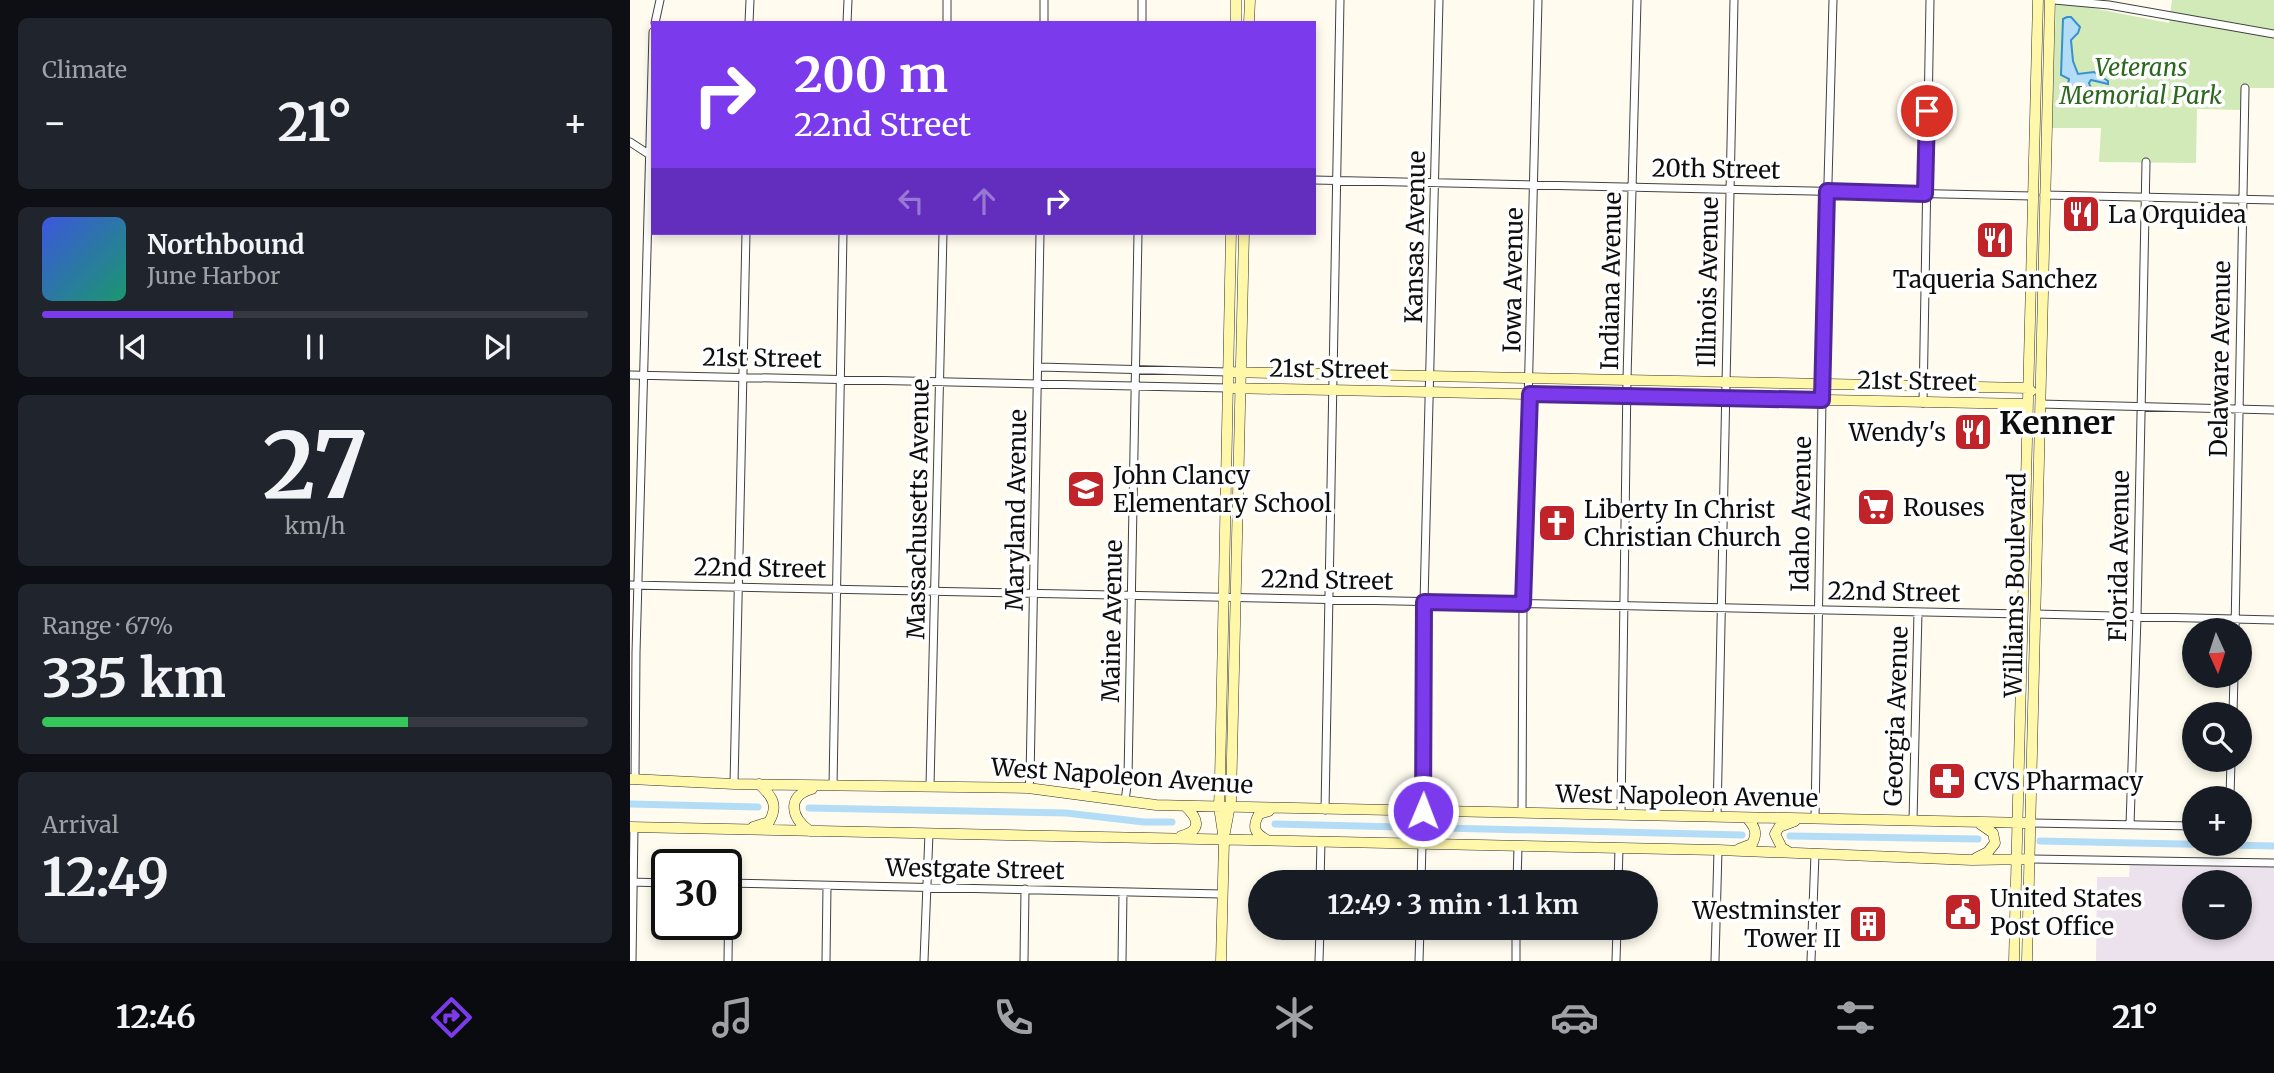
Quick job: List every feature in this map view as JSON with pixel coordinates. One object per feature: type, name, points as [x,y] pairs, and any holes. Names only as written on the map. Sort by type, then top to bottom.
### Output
[{"type":"main road","points":[[1236,0],[1236,21]]},
{"type":"main road","points":[[1249,21],[1250,0]]},
{"type":"main road","name":"Williams Boulevard","points":[[2014,961],[2038,0]]},
{"type":"main road","name":"Williams Boulevard","points":[[2027,961],[2043,219],[2052,0]]},
{"type":"main road","points":[[2033,161],[2038,169],[2038,184],[2044,195]]},
{"type":"main road","points":[[2032,196],[2037,199],[2043,219]]},
{"type":"main road","points":[[1224,839],[1219,807],[1231,235]]},
{"type":"main road","points":[[1221,961],[1224,839],[1231,807],[1244,235]]},
{"type":"main road","name":"21st Street","points":[[1228,372],[2028,388]]},
{"type":"main road","name":"21st Street","points":[[1228,388],[2027,404]]},
{"type":"main road","points":[[2028,388],[2033,392],[2035,420],[2039,429]]},
{"type":"main road","points":[[2023,592],[2030,612],[2035,614]]},
{"type":"main road","name":"West Napoleon Avenue","points":[[632,779],[734,784],[1028,788],[1185,806],[2031,823]]},
{"type":"main road","points":[[746,830],[769,822],[774,813],[772,797],[759,784]]},
{"type":"main road","points":[[810,831],[798,823],[794,807],[797,798],[803,791],[828,785]]},
{"type":"main road","points":[[1170,838],[1189,834],[1196,826],[1194,814],[1185,806]]},
{"type":"main road","points":[[1267,840],[1258,835],[1254,822],[1259,814],[1280,808]]},
{"type":"main road","points":[[1732,851],[1752,844],[1756,838],[1754,825],[1747,818]]},
{"type":"main road","points":[[1792,853],[1782,848],[1775,834],[1779,827],[1802,819]]},
{"type":"main road","points":[[1972,859],[1988,852],[1995,843],[1993,833],[1977,822]]},
{"type":"main road","points":[[632,827],[2030,859]]},
{"type":"street","points":[[655,21],[660,0]]},
{"type":"street","points":[[749,21],[750,0]]},
{"type":"street","points":[[847,21],[848,0]]},
{"type":"street","points":[[947,0],[947,21]]},
{"type":"street","points":[[1044,0],[1044,21]]},
{"type":"street","points":[[1142,0],[1142,21]]},
{"type":"street","points":[[1325,810],[1340,0]]},
{"type":"street","name":"Kansas Avenue","points":[[1423,811],[1424,602],[1439,0]]},
{"type":"street","name":"Iowa Avenue","points":[[1522,813],[1523,604],[1538,0]]},
{"type":"street","name":"Indiana Avenue","points":[[1621,815],[1637,0]]},
{"type":"street","name":"Illinois Avenue","points":[[1717,817],[1734,0]]},
{"type":"street","name":"Idaho Avenue","points":[[1815,819],[1822,400],[1833,0]]},
{"type":"street","points":[[1923,403],[1930,0]]},
{"type":"street","points":[[2052,0],[2109,5],[2274,34]]},
{"type":"street","name":"Delaware Avenue","points":[[2236,618],[2245,88]]},
{"type":"street","points":[[630,142],[651,155],[634,586],[632,779]]},
{"type":"street","name":"Florida Avenue","points":[[2130,825],[2146,162]]},
{"type":"street","name":"20th Street","points":[[1316,180],[2032,196]]},
{"type":"street","points":[[2044,195],[2274,200]]},
{"type":"street","points":[[734,784],[746,235]]},
{"type":"street","points":[[828,785],[837,588],[843,235]]},
{"type":"street","name":"Massachusetts Avenue","points":[[930,786],[943,235]]},
{"type":"street","name":"Maryland Avenue","points":[[1028,788],[1040,235]]},
{"type":"street","name":"Maine Avenue","points":[[1125,801],[1128,778],[1138,235]]},
{"type":"street","name":"21st Street","points":[[1039,367],[1228,372]]},
{"type":"street","name":"21st Street","points":[[630,375],[1228,388]]},
{"type":"street","points":[[2040,404],[2274,410]]},
{"type":"street","name":"22nd Street","points":[[634,586],[2023,614]]},
{"type":"street","name":"Georgia Avenue","points":[[1913,821],[1918,612]]},
{"type":"street","points":[[2035,614],[2186,618]]},
{"type":"street","points":[[2252,619],[2274,620]]},
{"type":"street","points":[[2031,823],[2182,826]]},
{"type":"street","points":[[632,827],[632,961]]},
{"type":"street","points":[[924,961],[929,833]]},
{"type":"street","points":[[1321,842],[1321,870]]},
{"type":"street","points":[[1421,870],[1422,844]]},
{"type":"street","points":[[1517,870],[1518,847]]},
{"type":"street","points":[[1618,870],[1619,849]]},
{"type":"street","points":[[1715,961],[1718,850]]},
{"type":"street","points":[[1811,961],[1815,854]]},
{"type":"street","points":[[2030,859],[2274,863]]},
{"type":"street","points":[[632,882],[651,883]]},
{"type":"street","name":"Westgate Street","points":[[742,883],[1222,894]]},
{"type":"street","points":[[826,961],[828,886]]},
{"type":"street","points":[[1024,961],[1025,889]]},
{"type":"street","points":[[1122,961],[1123,892]]},
{"type":"street","points":[[728,940],[728,961]]},
{"type":"street","points":[[1319,961],[1320,940]]},
{"type":"street","points":[[1419,961],[1420,940]]},
{"type":"street","points":[[1516,940],[1516,961]]},
{"type":"street","points":[[1616,961],[1617,940]]},
{"type":"shaded area","points":[[2130,863],[2274,867],[2274,961],[2096,961],[2097,877],[2129,877]]},
{"type":"green space","name":"Veterans Memorial Park","points":[[2172,0],[2274,0],[2274,88],[2242,88],[2241,110],[2197,109],[2196,163],[2099,162],[2101,128],[2052,128],[2056,1],[2169,23]]},
{"type":"water","points":[[2071,17],[2080,27],[2071,40],[2073,61],[2078,74],[2094,72],[2108,81],[2108,84],[2091,80],[2089,83],[2093,93],[2083,98],[2066,95],[2069,79],[2061,75],[2063,19]]},
{"type":"waterway","points":[[630,804],[758,807]]},
{"type":"waterway","points":[[809,808],[1066,813],[1144,822],[1172,822]]},
{"type":"waterway","points":[[1275,824],[1742,835]]},
{"type":"waterway","points":[[1790,836],[1978,839]]},
{"type":"waterway","points":[[2040,841],[2274,846]]},
{"type":"place","name":"La Orquidea","points":[[2081,214]]},
{"type":"place","name":"Taqueria Sanchez","points":[[1995,240]]},
{"type":"place","name":"Wendy's","points":[[1973,432]]},
{"type":"place","name":"John Clancy Elementary School","points":[[1086,489]]},
{"type":"place","name":"Rouses","points":[[1876,507]]},
{"type":"place","name":"Liberty In Christ Christian Church","points":[[1557,523]]},
{"type":"place","name":"CVS Pharmacy","points":[[1947,781]]},
{"type":"place","name":"United States Post Office","points":[[1963,912]]},
{"type":"place","name":"Westminster Tower II","points":[[1868,924]]},
{"type":"district","name":"Kenner","points":[[2057,423]]},
{"type":"route","points":[[1423,811],[1424,602],[1523,604],[1530,394],[1822,400],[1827,191],[1925,194],[1927,111]]}]
